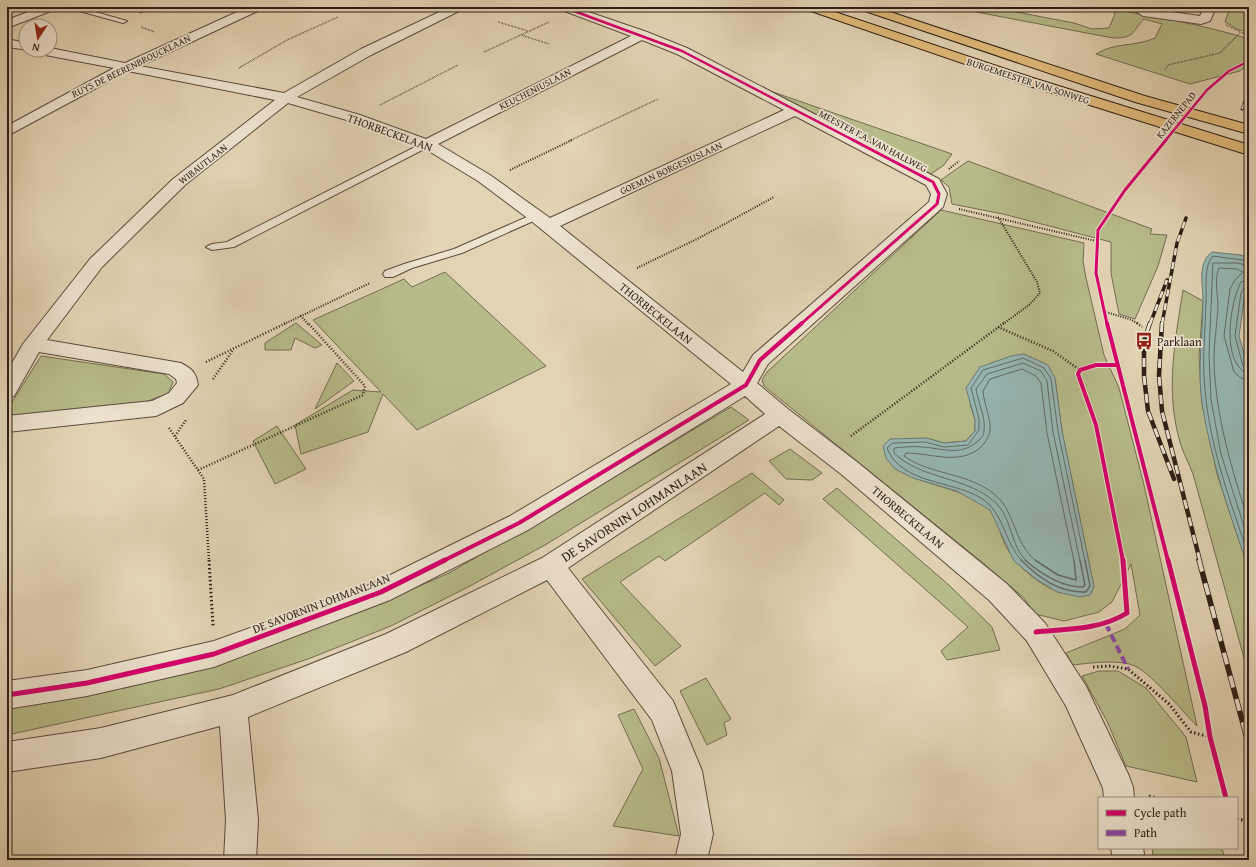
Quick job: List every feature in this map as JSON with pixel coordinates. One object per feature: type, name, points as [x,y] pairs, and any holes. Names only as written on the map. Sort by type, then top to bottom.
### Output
[{"type":"highway","name":"BURGEMEESTER VAN SONWEG","points":[[809,7],[945,55],[1160,124],[1249,150]]},
{"type":"highway","name":"BURGEMEESTER VAN SONWEG","points":[[863,7],[1140,99],[1249,130]]},
{"type":"street","points":[[7,24],[52,7]]},
{"type":"street","name":"RUYS DE BEERENBROUCKLAAN","points":[[7,132],[126,67],[258,7]]},
{"type":"street","name":"WIBAUTLAAN","points":[[7,391],[33,344],[96,263],[179,182],[286,98],[366,52],[460,7]]},
{"type":"street","points":[[1143,12],[1201,20],[1206,18],[1210,7]]},
{"type":"street","name":"MEESTER F.A. VAN HALLWEG","points":[[568,9],[643,35],[682,51],[933,182],[939,194],[937,204]]},
{"type":"street","name":"KEUCHENIUSLAAN","points":[[427,144],[643,35]]},
{"type":"street","points":[[7,43],[18,45]]},
{"type":"street","name":"THORBECKELAAN","points":[[58,54],[286,98],[359,119],[427,144],[488,181],[541,221],[746,385],[780,415],[830,452],[998,592],[1036,632],[1076,696],[1118,787],[1119,797]]},
{"type":"street","name":"GOEMAN BORGESIUSLAAN","points":[[541,221],[796,110]]},
{"type":"street","points":[[746,385],[760,360],[937,204]]},
{"type":"street","points":[[7,424],[156,408],[176,398],[185,379],[174,368],[33,344]]},
{"type":"street","name":"DE SAVORNIN LOHMANLAAN","points":[[7,695],[87,683],[214,654],[381,592],[519,523],[746,385]]},
{"type":"street","name":"DE SAVORNIN LOHMANLAAN","points":[[7,757],[101,743],[233,709],[396,643],[551,566],[780,415]]},
{"type":"street","points":[[551,566],[663,711],[687,771],[697,834],[691,860]]},
{"type":"street","points":[[233,709],[242,820],[240,860]]},
{"type":"street","points":[[1127,849],[1129,860]]},
{"type":"lane","points":[[70,7],[124,21]]},
{"type":"lane","points":[[212,247],[230,244],[427,144]]},
{"type":"lane","points":[[389,274],[408,266],[458,251],[541,221]]},
{"type":"path","points":[[484,52],[528,31],[568,9]]},
{"type":"path","points":[[213,83],[287,40],[338,17]]},
{"type":"path","points":[[498,22],[528,31]]},
{"type":"path","points":[[1165,70],[1168,64],[1220,53],[1240,33]]},
{"type":"path","points":[[520,35],[549,44]]},
{"type":"path","points":[[359,119],[380,105],[458,64]]},
{"type":"path","points":[[488,181],[658,99]]},
{"type":"path","points":[[613,279],[699,238],[774,198]]},
{"type":"path","points":[[937,204],[1096,241]]},
{"type":"path","points":[[830,452],[997,327],[1029,305],[1040,292],[1037,282],[998,217]]},
{"type":"path","points":[[1096,249],[1097,235]]},
{"type":"path","points":[[185,379],[301,316],[389,274]]},
{"type":"path","points":[[1104,305],[1107,319]]},
{"type":"path","points":[[1106,312],[1132,320],[1142,327]]},
{"type":"path","points":[[198,470],[363,395],[365,386],[301,316]]},
{"type":"path","points":[[997,327],[1053,351],[1079,372],[1085,368]]},
{"type":"path","points":[[156,408],[204,479],[214,654]]},
{"type":"path","points":[[1128,669],[1169,704],[1191,732],[1210,737]]},
{"type":"path","points":[[1209,730],[1212,742]]},
{"type":"path","points":[[1238,819],[1249,821]]},
{"type":"green space","points":[[950,7],[990,7],[1074,23],[1092,29],[1109,28],[1115,14],[1112,9],[1164,18],[1198,25],[1249,39],[1249,63],[1240,71],[1190,84],[1096,54],[1110,48],[1140,43],[1155,38],[1162,24],[1144,19],[1129,36],[1113,38]]},
{"type":"green space","points":[[1230,7],[1249,7],[1249,31],[1239,30],[1225,22]]},
{"type":"green space","points":[[770,91],[952,154],[944,165],[931,174]]},
{"type":"green space","points":[[968,161],[1152,229],[1150,234],[1167,235],[1158,266],[1135,319],[1119,314],[1111,273],[1111,242],[1003,214],[952,204],[949,187],[941,180]]},
{"type":"green space","points":[[941,210],[1084,243],[1083,261],[1086,278],[1104,355],[1119,388],[1144,485],[1197,726],[1159,685],[1135,666],[1113,662],[1073,665],[1066,653],[1125,629],[1140,615],[1131,564],[1112,602],[1099,612],[1064,621],[1035,614],[1024,598],[983,563],[764,386],[762,380],[767,372]],"holes":[[[1055,378],[1062,431],[1094,587],[1090,595],[1069,594],[1056,591],[1040,582],[1026,571],[1008,550],[996,520],[989,509],[963,494],[909,475],[897,468],[886,458],[926,438],[944,443],[966,441],[975,431],[975,420],[970,404]]]},
{"type":"green space","points":[[445,272],[546,366],[417,430],[383,394],[368,432],[301,454],[295,425],[353,390],[381,392],[313,320],[404,279],[412,287]]},
{"type":"green space","points":[[1183,290],[1203,301],[1199,357],[1202,403],[1217,474],[1249,570],[1249,676],[1193,474],[1181,446],[1175,423],[1172,385],[1173,366]]},
{"type":"green space","points":[[296,323],[322,345],[315,348],[295,338],[291,350],[265,350],[265,343]]},
{"type":"green space","points":[[41,356],[164,374],[173,382],[168,394],[142,403],[7,418],[7,410]]},
{"type":"green space","points":[[337,363],[354,381],[315,409]]},
{"type":"green space","points":[[731,407],[749,420],[545,545],[470,586],[391,626],[308,659],[219,689],[7,735],[7,708],[269,645],[372,607],[449,573],[578,499]]},
{"type":"green space","points":[[277,426],[306,469],[275,484],[253,441]]},
{"type":"green space","points":[[790,449],[822,473],[812,480],[786,479],[769,461]]},
{"type":"green space","points":[[752,473],[784,500],[779,505],[765,493],[665,561],[659,556],[620,582],[681,646],[655,666],[582,579]]},
{"type":"green space","points":[[837,488],[950,586],[992,627],[1000,650],[947,660],[941,651],[968,627],[823,499]]},
{"type":"green space","points":[[1099,671],[1118,671],[1146,688],[1186,737],[1197,782],[1126,766],[1107,721],[1082,676]]},
{"type":"green space","points":[[706,678],[731,719],[724,723],[727,735],[707,745],[680,691]]},
{"type":"green space","points":[[634,709],[659,758],[679,836],[613,826],[643,769],[618,715]]},
{"type":"green space","points":[[1152,849],[1222,849],[1225,860],[1154,860]]},
{"type":"water","points":[[1212,252],[1249,257],[1249,285],[1245,294],[1239,336],[1249,371],[1249,570],[1228,508],[1210,446],[1202,403],[1200,365],[1203,313],[1202,274],[1204,262]]},
{"type":"water","points":[[1024,354],[1048,365],[1055,378],[1062,431],[1094,587],[1090,595],[1080,597],[1057,592],[1036,579],[1014,561],[990,510],[957,491],[913,478],[895,469],[886,458],[883,446],[890,439],[926,438],[944,443],[966,441],[975,431],[975,420],[966,388],[980,367],[1011,356]]},
{"type":"railway","points":[[1242,109],[1249,91]]},
{"type":"railway","points":[[1162,324],[1177,243],[1186,218]]},
{"type":"railway","points":[[1150,324],[1167,280]]},
{"type":"railway","points":[[1150,323],[1144,341],[1144,376],[1148,411],[1174,479]]},
{"type":"railway","points":[[1162,323],[1159,375],[1162,411],[1200,561]]},
{"type":"railway","points":[[1199,560],[1249,746]]},
{"type":"marked path","points":[[1106,624],[1128,669]]},
{"type":"cycle path","points":[[7,695],[87,683],[214,654],[381,592],[519,523],[746,385],[760,360],[937,204],[939,194],[933,182],[682,51],[563,7]]},
{"type":"cycle path","name":"KAZERNEPAD","points":[[1226,797],[1210,737],[1205,706],[1108,327],[1096,273],[1098,230],[1125,190],[1207,90],[1229,71],[1249,61]]},
{"type":"cycle path","points":[[1036,632],[1096,626],[1118,619],[1127,613],[1123,559],[1096,425],[1078,374],[1080,370],[1096,365],[1118,365]]},
{"type":"place","name":"Parklaan","points":[[1144,341]]}]
